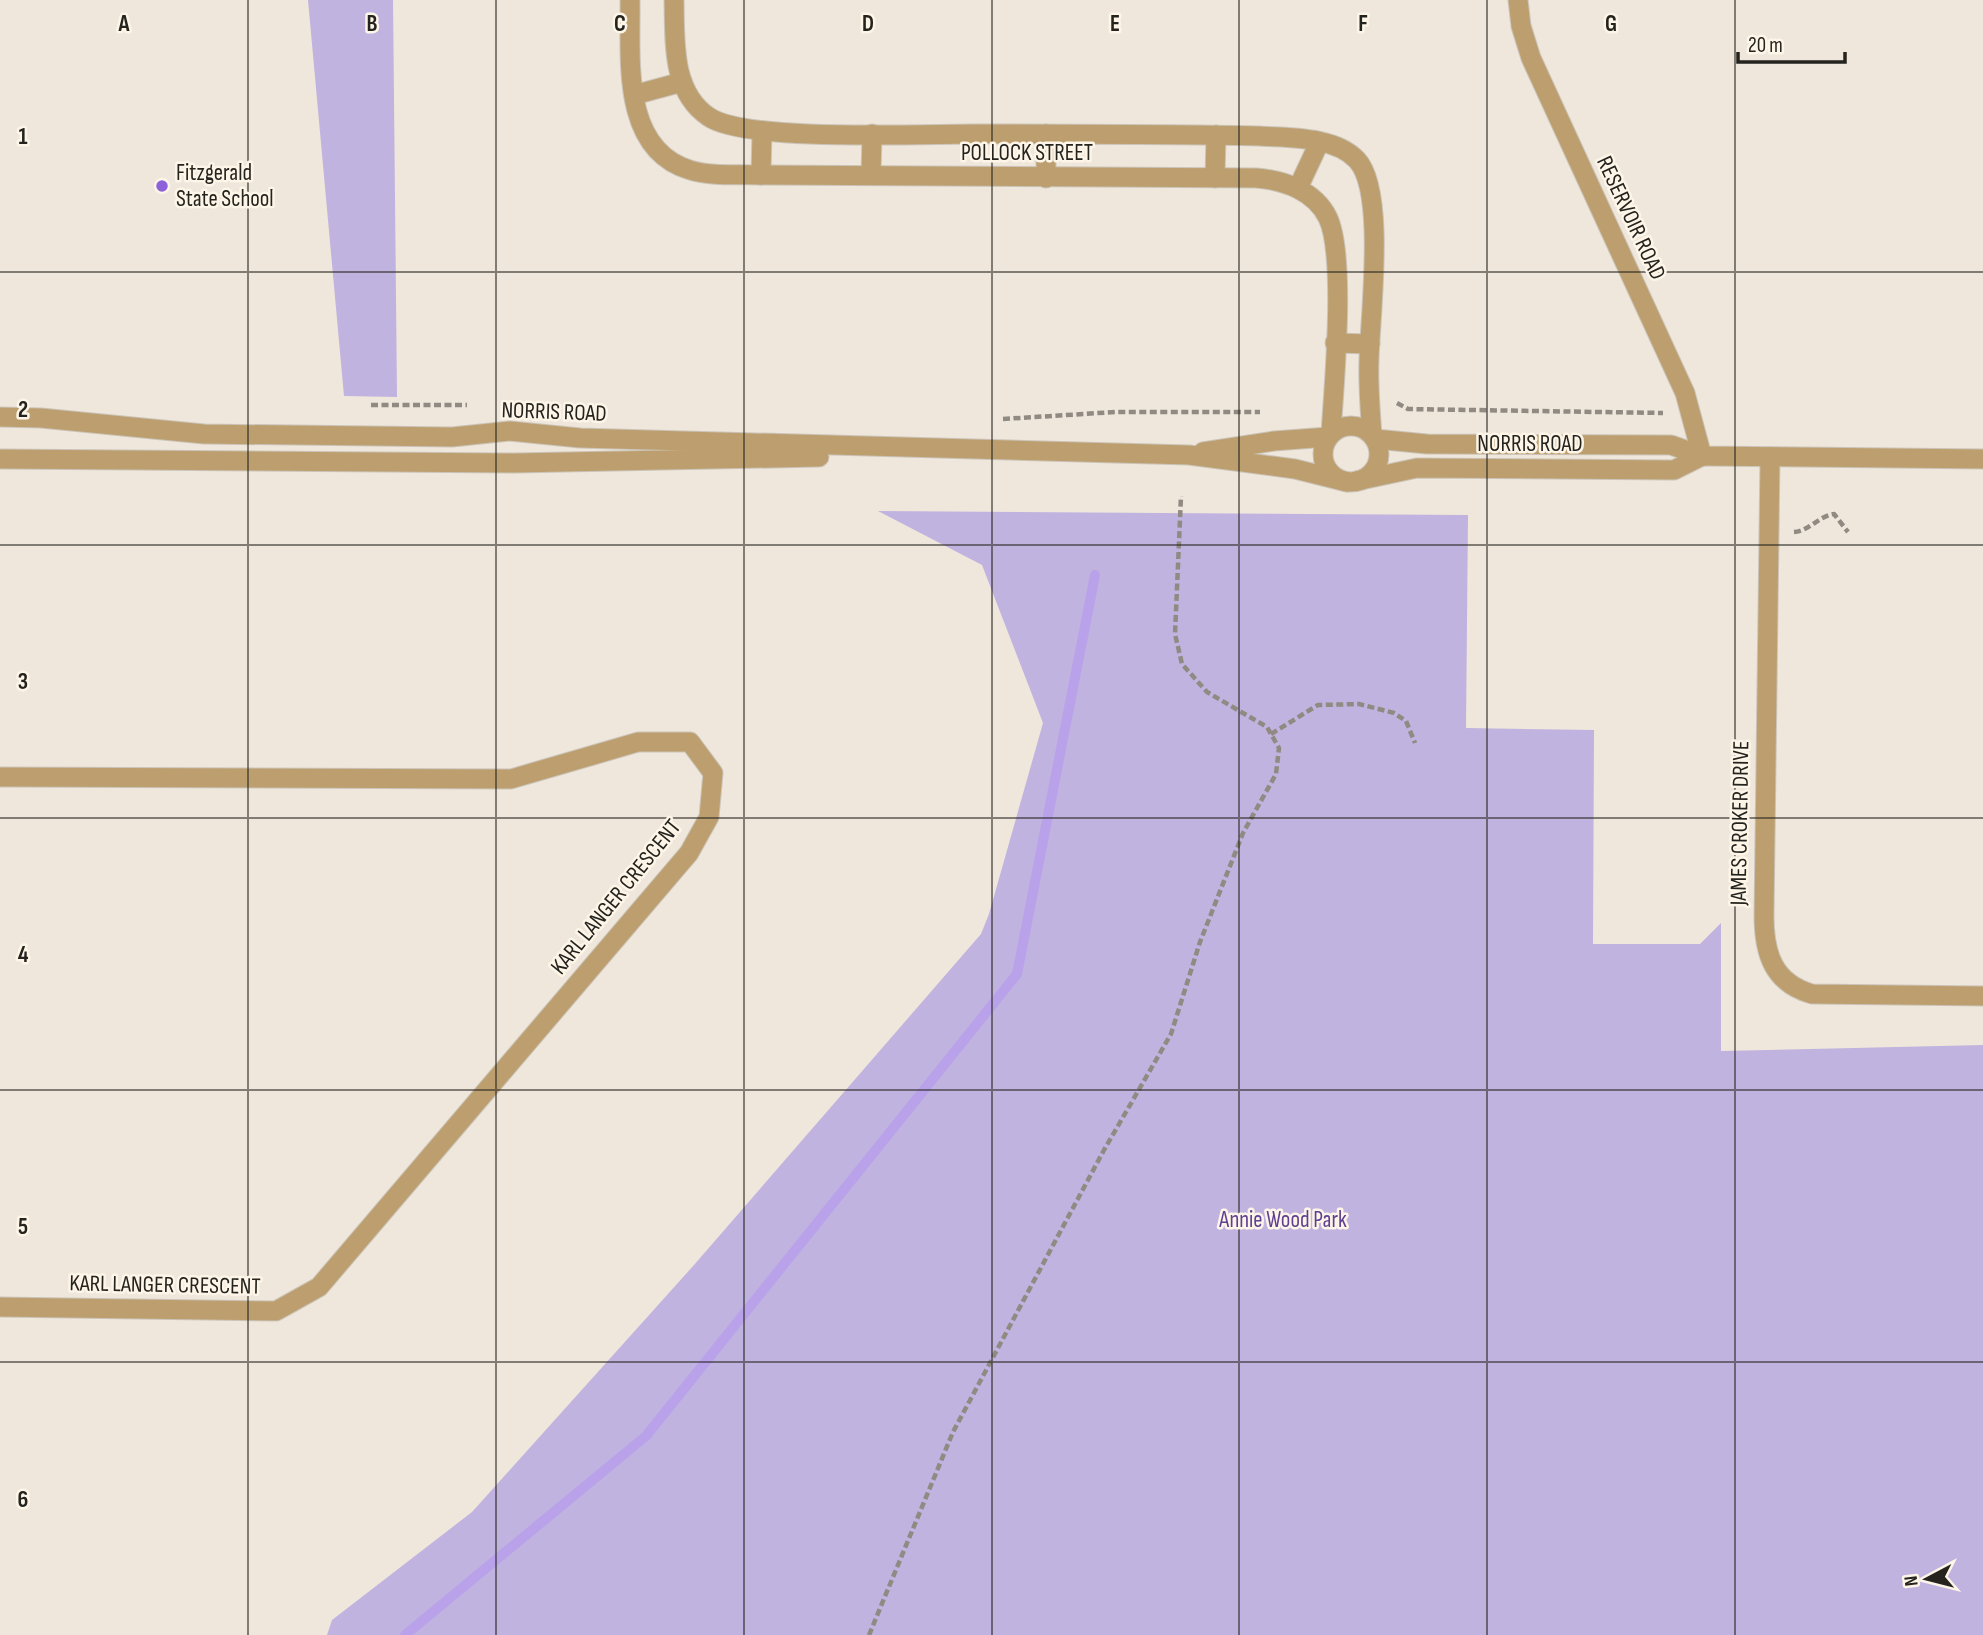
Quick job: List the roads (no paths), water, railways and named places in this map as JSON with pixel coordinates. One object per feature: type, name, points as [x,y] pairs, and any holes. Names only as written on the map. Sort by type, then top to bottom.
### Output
[{"type":"street","name":"POLLOCK STREET","points":[[631,0],[634,95],[639,120],[659,151],[678,165],[707,173],[761,175],[1267,178],[1298,188],[1321,207],[1332,228],[1336,266],[1330,435]]},
{"type":"street","name":"POLLOCK STREET","points":[[674,0],[676,50],[682,82],[696,106],[710,118],[729,126],[762,131],[872,134],[1216,135],[1293,138],[1319,143],[1352,156],[1369,182],[1374,220],[1370,344],[1374,437]]},
{"type":"street","name":"RESERVOIR ROAD","points":[[1518,0],[1528,51],[1685,393],[1702,456]]},
{"type":"street","points":[[634,95],[682,82]]},
{"type":"street","points":[[761,175],[762,131]]},
{"type":"street","points":[[871,175],[872,134]]},
{"type":"street","points":[[1046,134],[1046,178]]},
{"type":"street","points":[[1214,178],[1216,135]]},
{"type":"street","points":[[1298,188],[1319,143]]},
{"type":"street","points":[[1335,343],[1370,344]]},
{"type":"street","name":"NORRIS ROAD","points":[[0,417],[204,434],[452,437],[518,431],[580,438],[1189,455],[1295,469],[1351,482],[1418,468],[1674,470],[1702,456]]},
{"type":"street","name":"NORRIS ROAD","points":[[1189,455],[1248,444],[1330,435],[1345,426],[1355,425],[1374,437],[1427,444],[1671,445],[1702,456],[1983,459]]},
{"type":"street","points":[[1330,435],[1323,452],[1324,462],[1333,475],[1351,482],[1372,473],[1378,463],[1374,437]]},
{"type":"street","name":"NORRIS ROAD","points":[[0,459],[515,463],[1065,453]]},
{"type":"street","name":"JAMES CROKER DRIVE","points":[[1770,457],[1764,916],[1768,957],[1775,970],[1791,985],[1812,994],[1983,996]]},
{"type":"street","name":"KARL LANGER CRESCENT","points":[[0,777],[511,779],[638,742],[690,742],[713,773],[709,817],[689,853],[319,1287],[276,1311],[0,1307]]},
{"type":"waterway","points":[[405,1635],[646,1436],[1017,974],[1095,575]]},
{"type":"place","name":"Fitzgerald State School","points":[[162,186]]},
{"type":"park label","name":"Annie Wood Park","points":[[1283,1220]]}]
